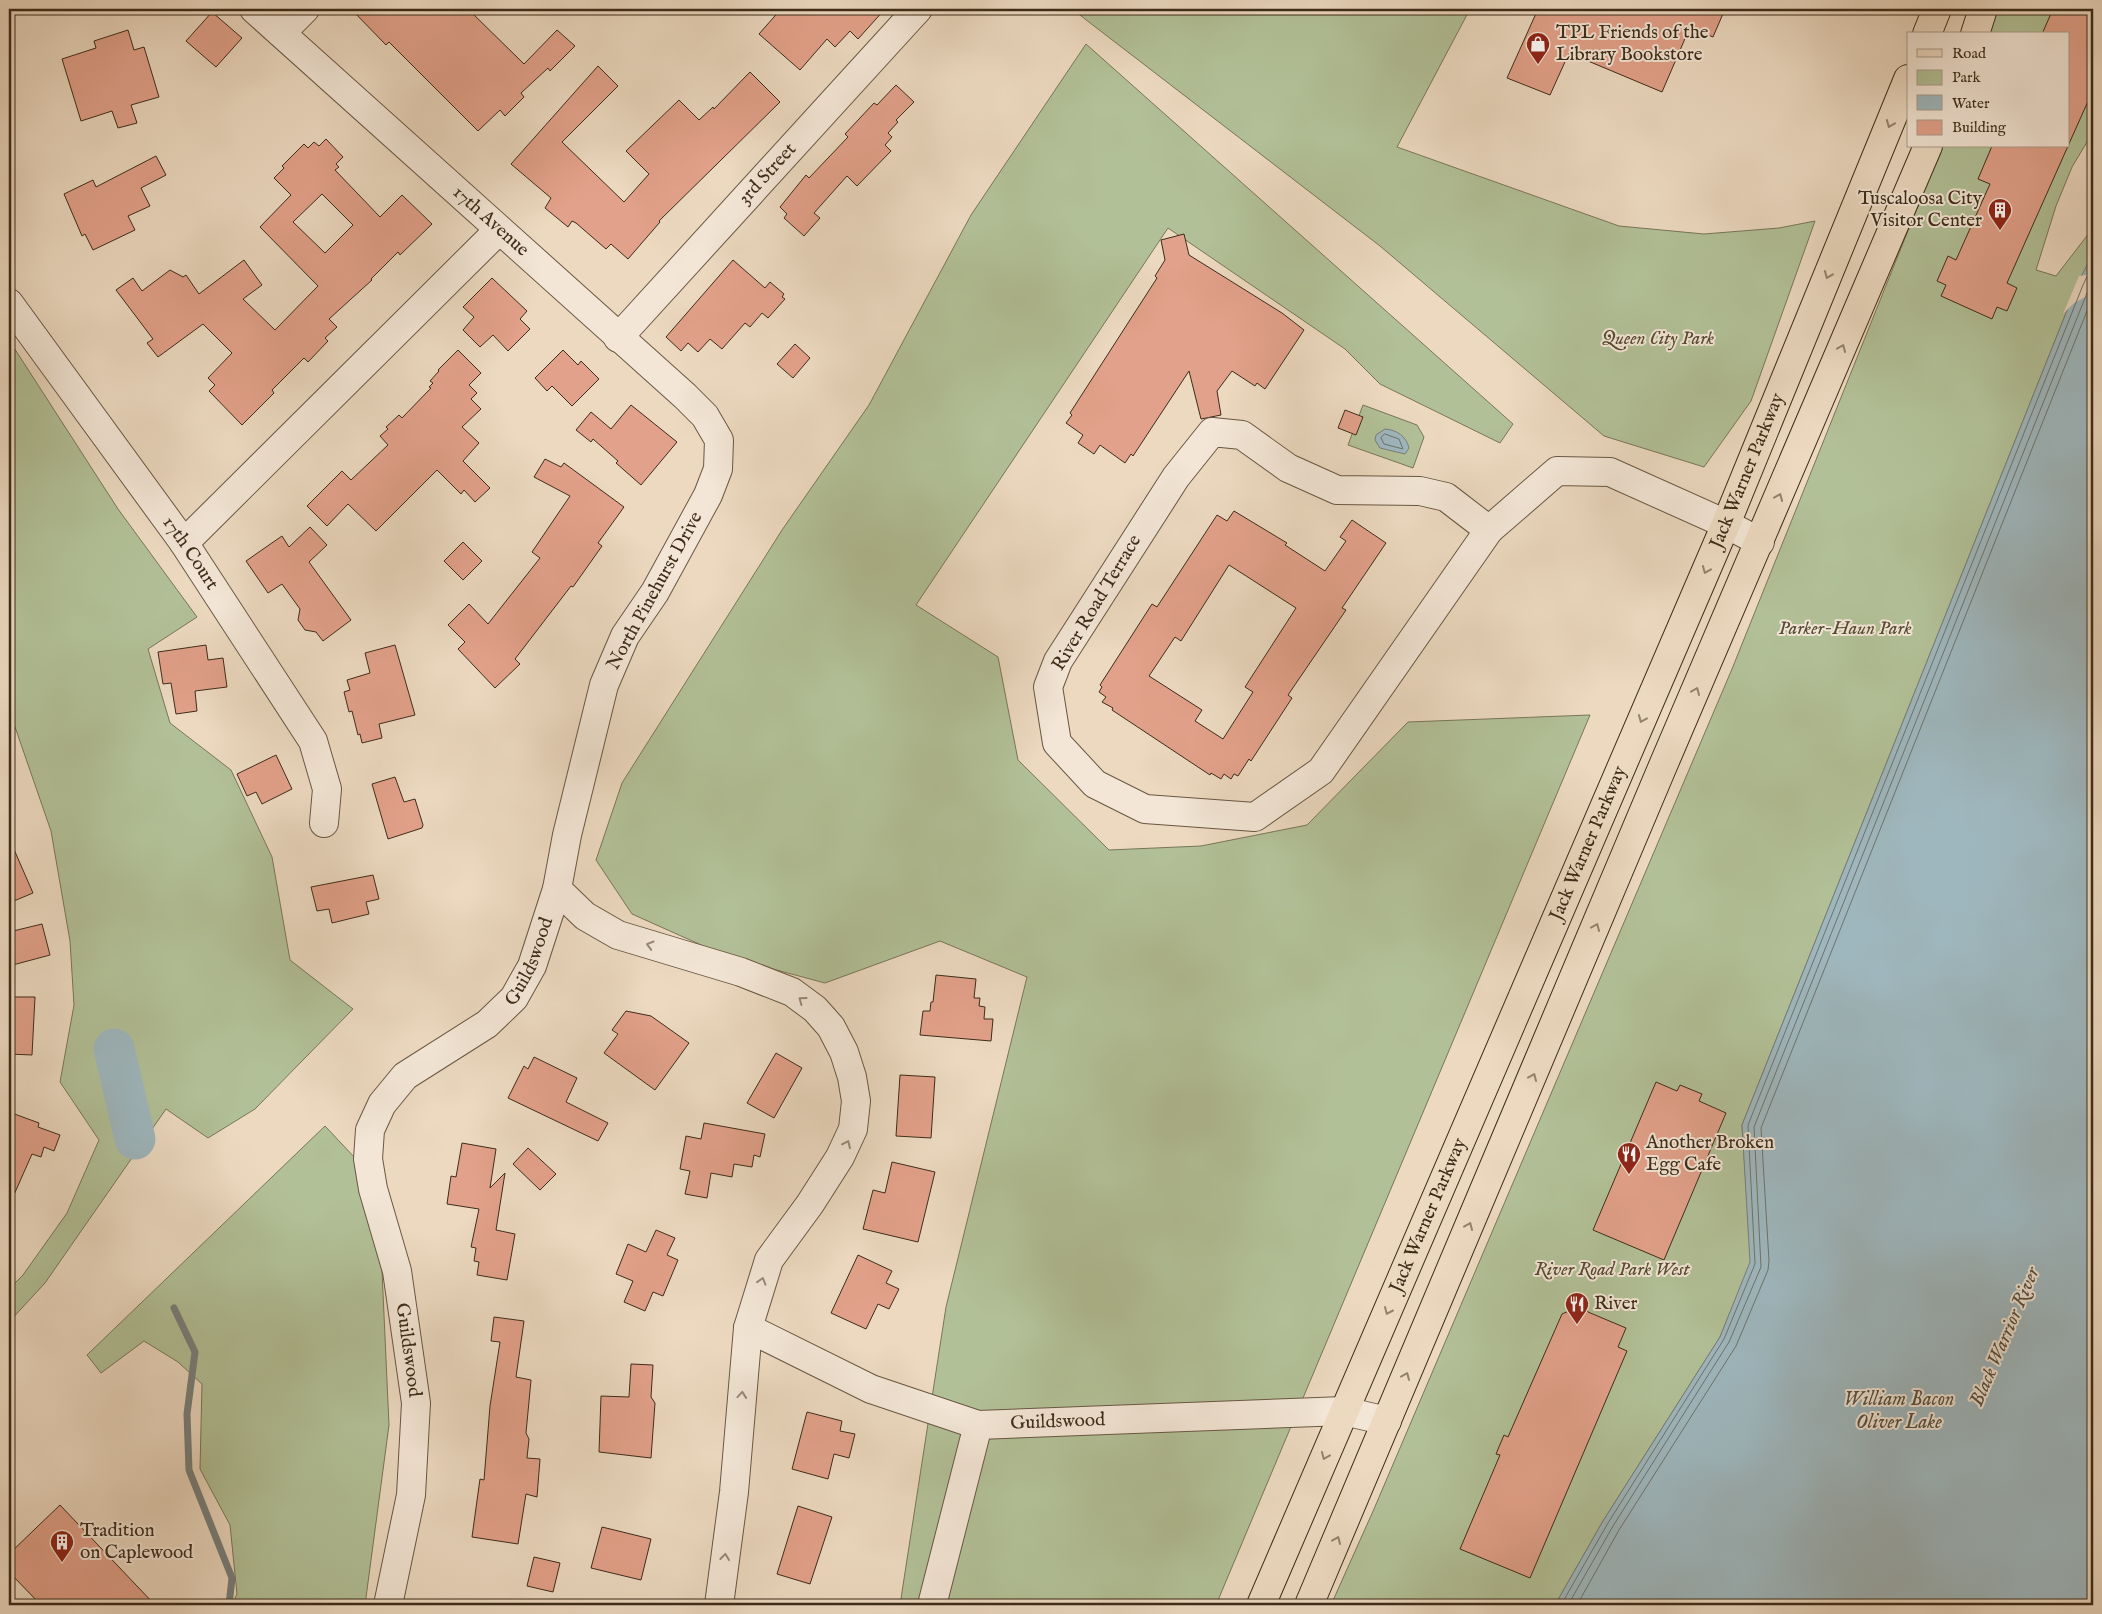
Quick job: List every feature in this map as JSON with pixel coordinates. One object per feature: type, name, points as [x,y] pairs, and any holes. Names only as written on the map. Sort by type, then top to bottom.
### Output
[{"type":"main road","points":[[1927,32],[1937,9]]},
{"type":"main road","points":[[1976,32],[1983,9]]},
{"type":"main road","name":"Jack Warner Parkway","points":[[1261,1605],[1726,524],[1907,81]]},
{"type":"main road","name":"Jack Warner Parkway","points":[[1309,1605],[1927,148]]},
{"type":"street","name":"17th Avenue","points":[[254,9],[705,416],[719,440]]},
{"type":"street","points":[[281,33],[305,9]]},
{"type":"street","name":"3rd Street","points":[[618,338],[918,9]]},
{"type":"street","points":[[184,543],[499,230]]},
{"type":"street","name":"17th Court","points":[[9,303],[184,543],[312,740],[327,789],[324,823]]},
{"type":"street","name":"River Road Terrace","points":[[1489,530],[1446,497],[1420,491],[1337,490],[1288,468],[1242,435],[1212,432],[1176,477],[1058,661],[1048,687],[1057,743],[1095,784],[1145,809],[1254,817],[1321,771],[1489,530],[1557,471],[1610,472],[1726,524],[1760,542]]},
{"type":"street","name":"North Pinehurst Drive","points":[[557,889],[567,835],[604,685],[625,636],[655,592],[708,495],[718,469],[719,440]]},
{"type":"street","name":"Guildswood","points":[[388,1605],[410,1495],[416,1403],[397,1271],[373,1189],[368,1159],[370,1130],[382,1104],[405,1076],[487,1024],[514,998],[532,966],[557,889],[585,916],[618,935],[741,972],[792,992],[815,1009],[831,1028],[844,1052],[856,1101],[853,1129],[840,1157],[810,1204],[769,1260],[748,1328],[734,1492],[719,1605]]},
{"type":"street","name":"Guildswood","points":[[748,1328],[871,1389],[978,1425],[1344,1411],[1387,1421]]},
{"type":"street","points":[[932,1605],[978,1425]]},
{"type":"green space","name":"Queen City Park","points":[[1072,9],[1470,9],[1397,147],[1619,226],[1704,234],[1779,228],[1815,221],[1751,401],[1704,467],[1604,436],[1380,246]]},
{"type":"green space","name":"River Road Park West","points":[[1997,9],[2093,9],[2093,132],[2072,167],[2056,206],[2036,270],[2056,276],[2093,228],[2093,280],[2078,283],[1742,1125],[1751,1262],[1720,1337],[1603,1521],[1555,1605],[1331,1605],[1374,1509],[1732,669],[1941,148],[2070,148],[2070,32],[1988,32]]},
{"type":"green space","points":[[1086,44],[1513,424],[1500,443],[1380,384],[1345,349],[1168,228],[916,605],[998,657],[1018,760],[1109,850],[1201,846],[1307,825],[1408,722],[1590,715],[1216,1605],[900,1605],[946,1307],[1027,977],[940,941],[825,983],[728,957],[632,914],[596,860],[622,783],[782,530],[869,405],[971,215]]},
{"type":"green space","points":[[9,340],[118,509],[197,617],[148,649],[170,723],[231,770],[272,857],[290,960],[353,1009],[255,1109],[208,1138],[166,1109],[45,1283],[9,1322],[9,1289],[23,1275],[67,1213],[99,1140],[60,1082],[74,1005],[70,941],[51,831],[14,724],[9,718]]},
{"type":"green space","points":[[1363,405],[1417,425],[1424,437],[1413,468],[1348,445]]},
{"type":"green space","points":[[325,1126],[356,1159],[381,1249],[389,1425],[365,1605],[232,1605],[237,1594],[230,1525],[200,1469],[202,1384],[178,1362],[144,1341],[101,1373],[87,1355]]},
{"type":"water","name":"William Bacon Oliver Lake","points":[[2093,253],[2093,1605],[1555,1605],[1603,1521],[1720,1337],[1750,1262],[1742,1125],[2078,283]]},
{"type":"water","points":[[1385,429],[1397,432],[1403,437],[1409,448],[1405,454],[1380,448],[1375,440],[1376,435]]},
{"type":"pier","points":[[2093,274],[2093,293],[2074,303],[2063,314],[2079,276]]},
{"type":"building","points":[[351,9],[468,9],[524,64],[557,30],[575,46],[550,71],[548,68],[521,93],[524,97],[505,116],[500,110],[478,131],[389,42],[386,45]]},
{"type":"building","points":[[781,9],[885,9],[858,39],[850,31],[835,47],[827,39],[800,70],[759,34]]},
{"type":"building","points":[[1538,9],[1725,9],[1713,37],[1690,27],[1662,92],[1569,53],[1550,95],[1507,78]]},
{"type":"building","points":[[2053,9],[2093,9],[2093,90],[2070,142],[2070,32],[2043,32]]},
{"type":"building","points":[[212,12],[242,38],[216,67],[186,41]]},
{"type":"building","points":[[128,30],[134,50],[144,47],[159,97],[131,105],[137,123],[118,128],[112,111],[81,121],[62,59],[96,48],[94,41]]},
{"type":"building","points":[[598,66],[618,86],[562,142],[624,202],[649,174],[626,151],[679,100],[699,120],[713,107],[714,109],[750,72],[780,102],[659,221],[628,259],[611,244],[606,249],[576,223],[572,221],[568,227],[545,208],[551,198],[511,164]]},
{"type":"building","points":[[896,85],[914,102],[896,120],[898,122],[888,133],[892,137],[885,145],[891,151],[857,186],[847,176],[814,213],[820,218],[804,236],[784,218],[787,214],[780,207],[806,175],[809,178],[848,137],[845,134],[874,103],[877,105]]},
{"type":"building","points":[[326,139],[343,157],[336,164],[339,167],[335,170],[380,217],[402,195],[432,224],[400,255],[398,252],[372,280],[329,319],[337,327],[325,338],[328,341],[308,362],[304,358],[272,390],[274,393],[242,425],[209,391],[215,385],[208,378],[232,353],[203,324],[158,357],[147,343],[153,339],[116,290],[133,278],[142,291],[170,270],[183,277],[186,275],[199,294],[244,260],[262,285],[243,299],[275,330],[318,286],[260,227],[291,195],[274,178],[284,168],[282,166],[304,144],[308,148],[314,142],[319,146]],"holes":[[[322,194],[353,225],[325,253],[293,222]]]},
{"type":"building","name":"Tuscaloosa City Visitor Center","points":[[1991,148],[2067,148],[2007,283],[2017,288],[2007,311],[1997,307],[1992,319],[1941,296],[1946,285],[1937,281],[1948,256],[1956,260],[1990,184],[1978,179]]},
{"type":"building","points":[[156,156],[166,175],[141,188],[150,206],[128,216],[135,230],[93,250],[85,234],[82,236],[64,194],[93,180],[96,187]]},
{"type":"building","points":[[1184,234],[1189,255],[1282,313],[1304,330],[1265,389],[1257,383],[1255,386],[1232,371],[1217,391],[1221,415],[1201,419],[1189,371],[1133,456],[1131,454],[1125,463],[1100,445],[1094,454],[1078,443],[1083,435],[1066,423],[1072,415],[1070,413],[1157,278],[1155,276],[1165,260],[1161,240]]},
{"type":"building","points":[[733,260],[765,288],[770,282],[784,294],[782,297],[785,299],[768,318],[762,313],[750,327],[745,323],[722,349],[710,339],[698,352],[688,343],[681,351],[666,337]]},
{"type":"building","points":[[492,278],[527,311],[520,319],[530,329],[508,351],[493,335],[480,347],[463,330],[474,317],[463,307]]},
{"type":"building","points":[[795,344],[810,358],[793,378],[777,364]]},
{"type":"building","points":[[458,350],[481,373],[469,385],[477,393],[471,399],[481,409],[462,427],[479,443],[463,461],[490,488],[475,502],[464,490],[461,494],[437,470],[376,531],[348,504],[327,526],[307,506],[342,471],[351,480],[388,445],[380,436],[388,429],[386,427],[399,415],[402,418],[431,388],[429,387],[433,383],[430,381]]},
{"type":"building","points":[[563,350],[578,365],[581,361],[599,379],[572,406],[552,386],[547,391],[535,378]]},
{"type":"building","points":[[631,405],[677,442],[641,485],[593,439],[591,442],[576,430],[591,412],[611,429]]},
{"type":"building","points":[[1345,410],[1363,417],[1356,435],[1338,428]]},
{"type":"building","points":[[545,459],[561,467],[564,463],[624,507],[598,543],[602,546],[573,587],[571,586],[515,659],[520,664],[495,688],[458,649],[465,642],[448,625],[469,604],[488,624],[540,558],[532,552],[570,496],[534,477]]},
{"type":"building","points":[[1234,511],[1287,543],[1285,545],[1325,571],[1346,541],[1340,537],[1352,520],[1386,543],[1342,608],[1346,610],[1288,695],[1292,698],[1251,761],[1249,759],[1238,776],[1234,774],[1231,779],[1224,774],[1221,779],[1211,773],[1210,775],[1112,710],[1113,708],[1102,702],[1106,697],[1099,692],[1102,687],[1100,685],[1152,604],[1157,607],[1217,515],[1227,521]],"holes":[[[1229,565],[1296,608],[1245,687],[1253,692],[1223,739],[1195,721],[1202,710],[1149,676],[1175,637],[1181,641]]]},
{"type":"building","points":[[310,527],[327,545],[309,562],[351,620],[323,641],[316,632],[305,630],[298,620],[300,609],[282,584],[268,593],[246,561],[282,536],[289,547]]},
{"type":"building","points":[[463,542],[482,561],[463,580],[444,561]]},
{"type":"building","points":[[206,645],[208,660],[223,658],[227,687],[195,691],[197,711],[176,714],[171,683],[163,684],[158,652]]},
{"type":"building","points":[[395,645],[415,715],[379,724],[382,738],[362,743],[352,711],[349,712],[344,692],[350,690],[347,680],[370,673],[365,653]]},
{"type":"building","points":[[276,755],[292,789],[262,804],[256,792],[247,796],[237,774]]},
{"type":"building","points":[[395,777],[404,802],[415,799],[423,825],[422,828],[388,839],[372,784]]},
{"type":"building","points":[[9,838],[33,893],[9,903]]},
{"type":"building","points":[[373,875],[379,899],[366,902],[369,914],[332,923],[329,909],[317,911],[311,887]]},
{"type":"building","points":[[42,924],[50,955],[9,966],[9,932]]},
{"type":"building","points":[[936,975],[976,979],[974,998],[980,998],[979,1006],[985,1007],[984,1019],[993,1019],[991,1041],[920,1035],[923,1011],[930,1011],[931,1002],[933,1002]]},
{"type":"building","points":[[9,997],[35,997],[32,1055],[9,1054]]},
{"type":"building","points":[[626,1011],[651,1016],[689,1043],[655,1090],[604,1053],[618,1034],[612,1030]]},
{"type":"building","points":[[776,1053],[802,1068],[774,1118],[747,1103]]},
{"type":"building","points":[[534,1057],[577,1078],[566,1102],[608,1123],[598,1141],[508,1098],[524,1066],[528,1069]]},
{"type":"building","points":[[900,1075],[935,1077],[931,1138],[896,1136]]},
{"type":"building","points":[[1656,1082],[1677,1091],[1680,1085],[1702,1094],[1699,1101],[1726,1113],[1664,1260],[1593,1230]]},
{"type":"building","points":[[9,1112],[39,1123],[38,1127],[60,1135],[54,1151],[44,1147],[41,1157],[32,1154],[9,1206]]},
{"type":"building","points":[[704,1123],[765,1134],[760,1157],[754,1155],[752,1167],[734,1164],[732,1177],[711,1173],[707,1198],[685,1194],[690,1171],[680,1169],[686,1136],[701,1139]]},
{"type":"building","points":[[462,1143],[496,1149],[490,1188],[505,1173],[496,1230],[515,1234],[507,1280],[477,1275],[479,1262],[474,1261],[476,1248],[471,1247],[479,1209],[447,1204],[451,1176],[456,1177]]},
{"type":"building","points":[[528,1148],[556,1174],[540,1190],[513,1164]]},
{"type":"building","points":[[892,1162],[935,1172],[918,1242],[863,1229],[873,1190],[885,1193]]},
{"type":"building","points":[[656,1230],[675,1238],[667,1255],[678,1260],[663,1296],[653,1292],[645,1311],[624,1302],[633,1281],[616,1274],[628,1244],[646,1252]]},
{"type":"building","points":[[858,1255],[892,1271],[886,1283],[899,1289],[889,1309],[878,1304],[866,1329],[831,1313]]},
{"type":"building","points":[[1585,1304],[1588,1312],[1626,1328],[1618,1347],[1627,1351],[1530,1578],[1460,1549],[1500,1455],[1496,1454],[1504,1435],[1508,1437],[1562,1314]]},
{"type":"building","points":[[494,1317],[524,1321],[516,1377],[531,1380],[526,1433],[529,1439],[527,1458],[540,1459],[537,1497],[526,1494],[518,1544],[472,1537],[480,1479],[484,1480],[490,1406],[500,1342],[491,1341]]},
{"type":"building","points":[[631,1364],[653,1365],[651,1397],[655,1403],[651,1458],[599,1452],[601,1396],[629,1397]]},
{"type":"building","points":[[807,1412],[842,1421],[840,1431],[855,1434],[849,1458],[834,1454],[828,1479],[792,1469]]},
{"type":"building","name":"Tradition on Caplewood","points":[[60,1505],[155,1605],[41,1605],[9,1572],[9,1554]]},
{"type":"building","points":[[798,1506],[832,1517],[810,1584],[777,1574]]},
{"type":"building","points":[[602,1527],[651,1539],[641,1580],[591,1568]]},
{"type":"building","points":[[534,1557],[560,1563],[553,1592],[527,1586]]},
{"type":"waterway","points":[[114,1049],[135,1139]]},
{"type":"waterway","points":[[174,1308],[195,1352],[187,1414],[189,1470],[232,1578],[229,1605]]},
{"type":"place","name":"TPL Friends of the Library Bookstore","points":[[1538,65]]},
{"type":"place","name":"Tuscaloosa City Visitor Center","points":[[2000,231]]},
{"type":"place","name":"Another Broken Egg Cafe","points":[[1629,1175]]},
{"type":"place","name":"River","points":[[1577,1325]]},
{"type":"place","name":"Tradition on Caplewood","points":[[62,1563]]},
{"type":"park label","name":"Parker-Haun Park","points":[[1845,629]]},
{"type":"water label","name":"Black Warrior River","points":[[2005,1337]]}]
